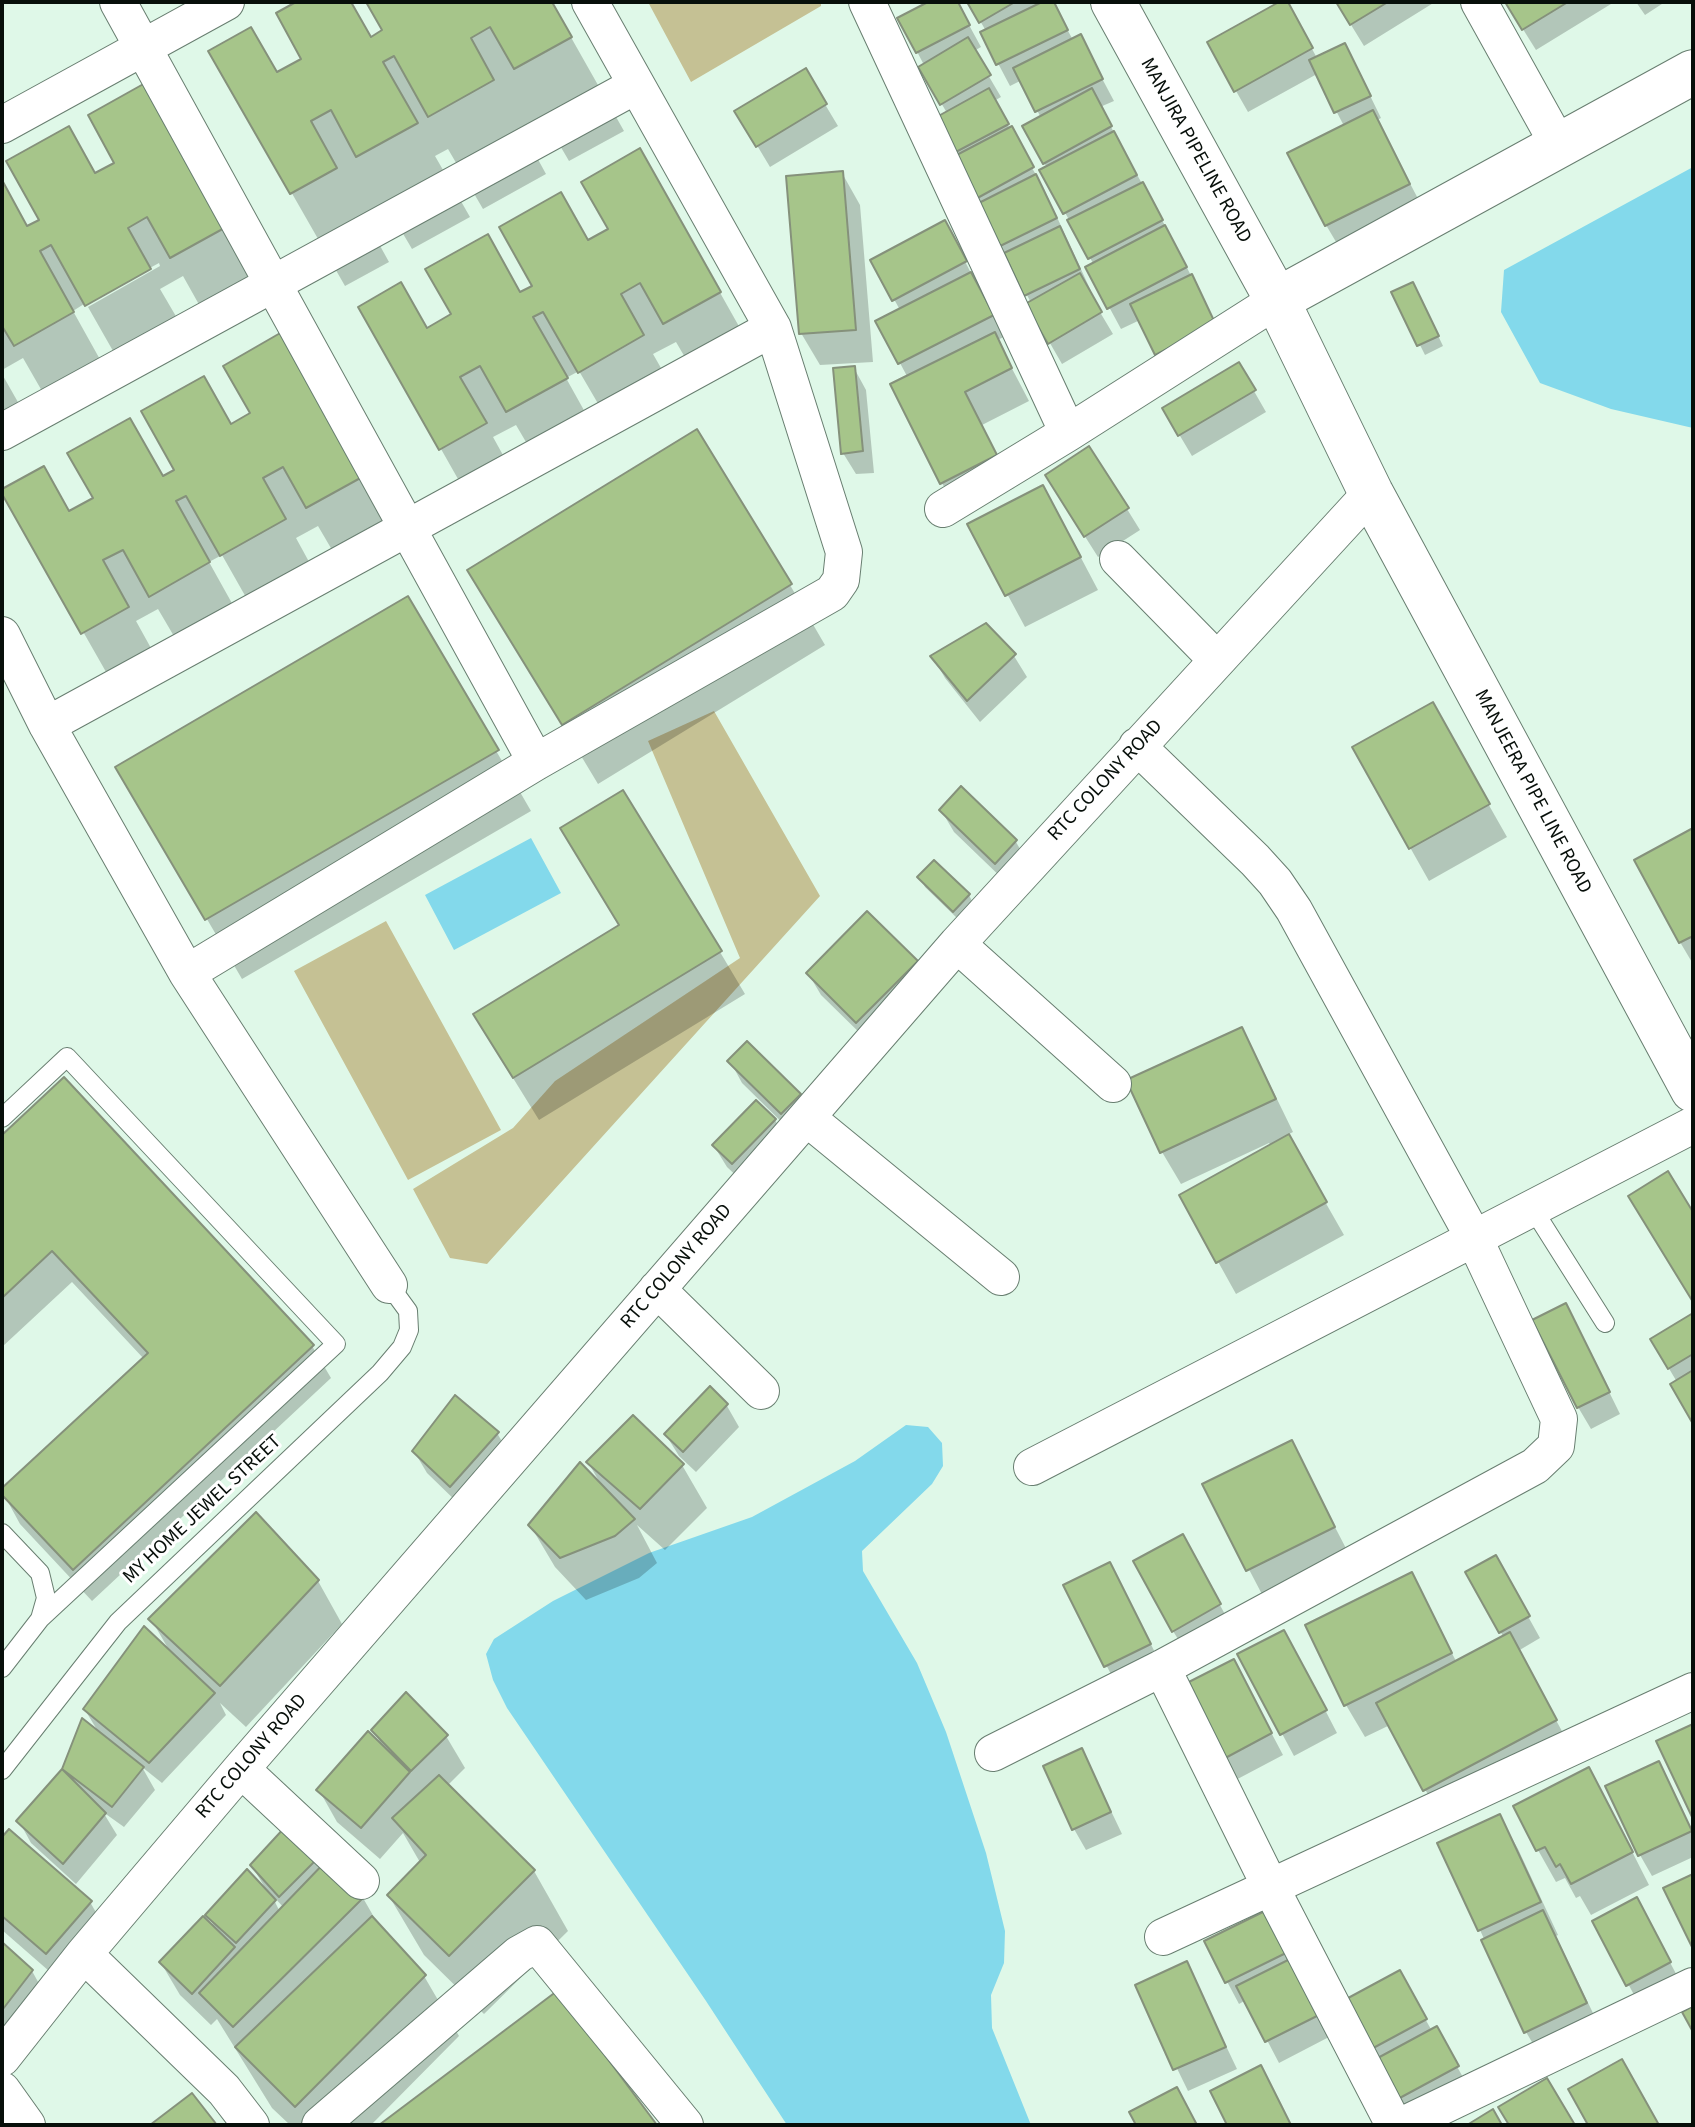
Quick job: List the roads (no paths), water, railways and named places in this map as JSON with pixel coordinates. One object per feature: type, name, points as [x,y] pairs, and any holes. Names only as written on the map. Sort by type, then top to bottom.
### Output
[{"type":"main road","name":"MANJIRA PIPELINE ROAD","points":[[1113,2],[1277,300],[1371,493]]},
{"type":"main road","points":[[1277,300],[1693,72]]},
{"type":"main road","name":"MANJEERA PIPE LINE ROAD","points":[[1371,493],[1693,1090]]},
{"type":"street","points":[[118,2],[536,762]]},
{"type":"street","points":[[2,125],[226,2]]},
{"type":"street","points":[[187,973],[536,762],[832,593],[841,580],[844,552],[773,328],[590,2]]},
{"type":"street","points":[[867,2],[1068,433]]},
{"type":"street","points":[[1479,2],[1559,146]]},
{"type":"street","points":[[2,432],[635,86]]},
{"type":"street","points":[[943,509],[1277,300]]},
{"type":"street","points":[[47,725],[773,328]]},
{"type":"street","name":"RTC COLONY ROAD","points":[[2,2058],[84,1954],[241,1769],[957,944],[1371,493]]},
{"type":"street","points":[[1118,559],[1217,660]]},
{"type":"street","points":[[2,635],[47,725],[187,973],[389,1285]]},
{"type":"street","points":[[993,1753],[1162,1668],[1535,1466],[1556,1446],[1559,1419],[1475,1240],[1294,910],[1255,860],[1137,746]]},
{"type":"street","points":[[957,944],[1113,1084]]},
{"type":"street","points":[[807,1118],[1001,1277]]},
{"type":"street","points":[[1032,1467],[1693,1125]]},
{"type":"street","points":[[657,1289],[761,1391]]},
{"type":"street","points":[[1162,1668],[1394,2125]]},
{"type":"street","points":[[1163,1937],[1693,1691]]},
{"type":"street","points":[[241,1769],[361,1881]]},
{"type":"street","points":[[320,2125],[519,1954],[537,1944],[685,2125]]},
{"type":"street","points":[[84,1954],[224,2090],[251,2125]]},
{"type":"street","points":[[1403,2125],[1693,1986]]},
{"type":"street","points":[[2,2090],[27,2125]]},
{"type":"lane","points":[[2,1118],[67,1057],[336,1344],[40,1619],[2,1668]]},
{"type":"lane","points":[[1533,1209],[1605,1323]]},
{"type":"lane","name":"MY HOME JEWEL STREET","points":[[2,1770],[118,1622],[380,1373],[402,1347],[409,1330],[408,1311],[389,1285]]},
{"type":"lane","points":[[2,1533],[40,1573],[46,1598],[40,1619]]},
{"type":"water","points":[[1693,167],[1693,428],[1611,409],[1540,383],[1501,312],[1504,270]]},
{"type":"water","points":[[531,838],[561,893],[454,950],[425,895]]},
{"type":"water","points":[[906,1425],[928,1427],[942,1443],[943,1466],[932,1484],[862,1551],[863,1571],[917,1663],[946,1732],[986,1853],[1005,1931],[1004,1963],[991,1995],[992,2028],[1031,2125],[787,2125],[507,1708],[493,1680],[486,1654],[494,1639],[553,1601],[649,1553],[752,1517],[855,1461]]}]
